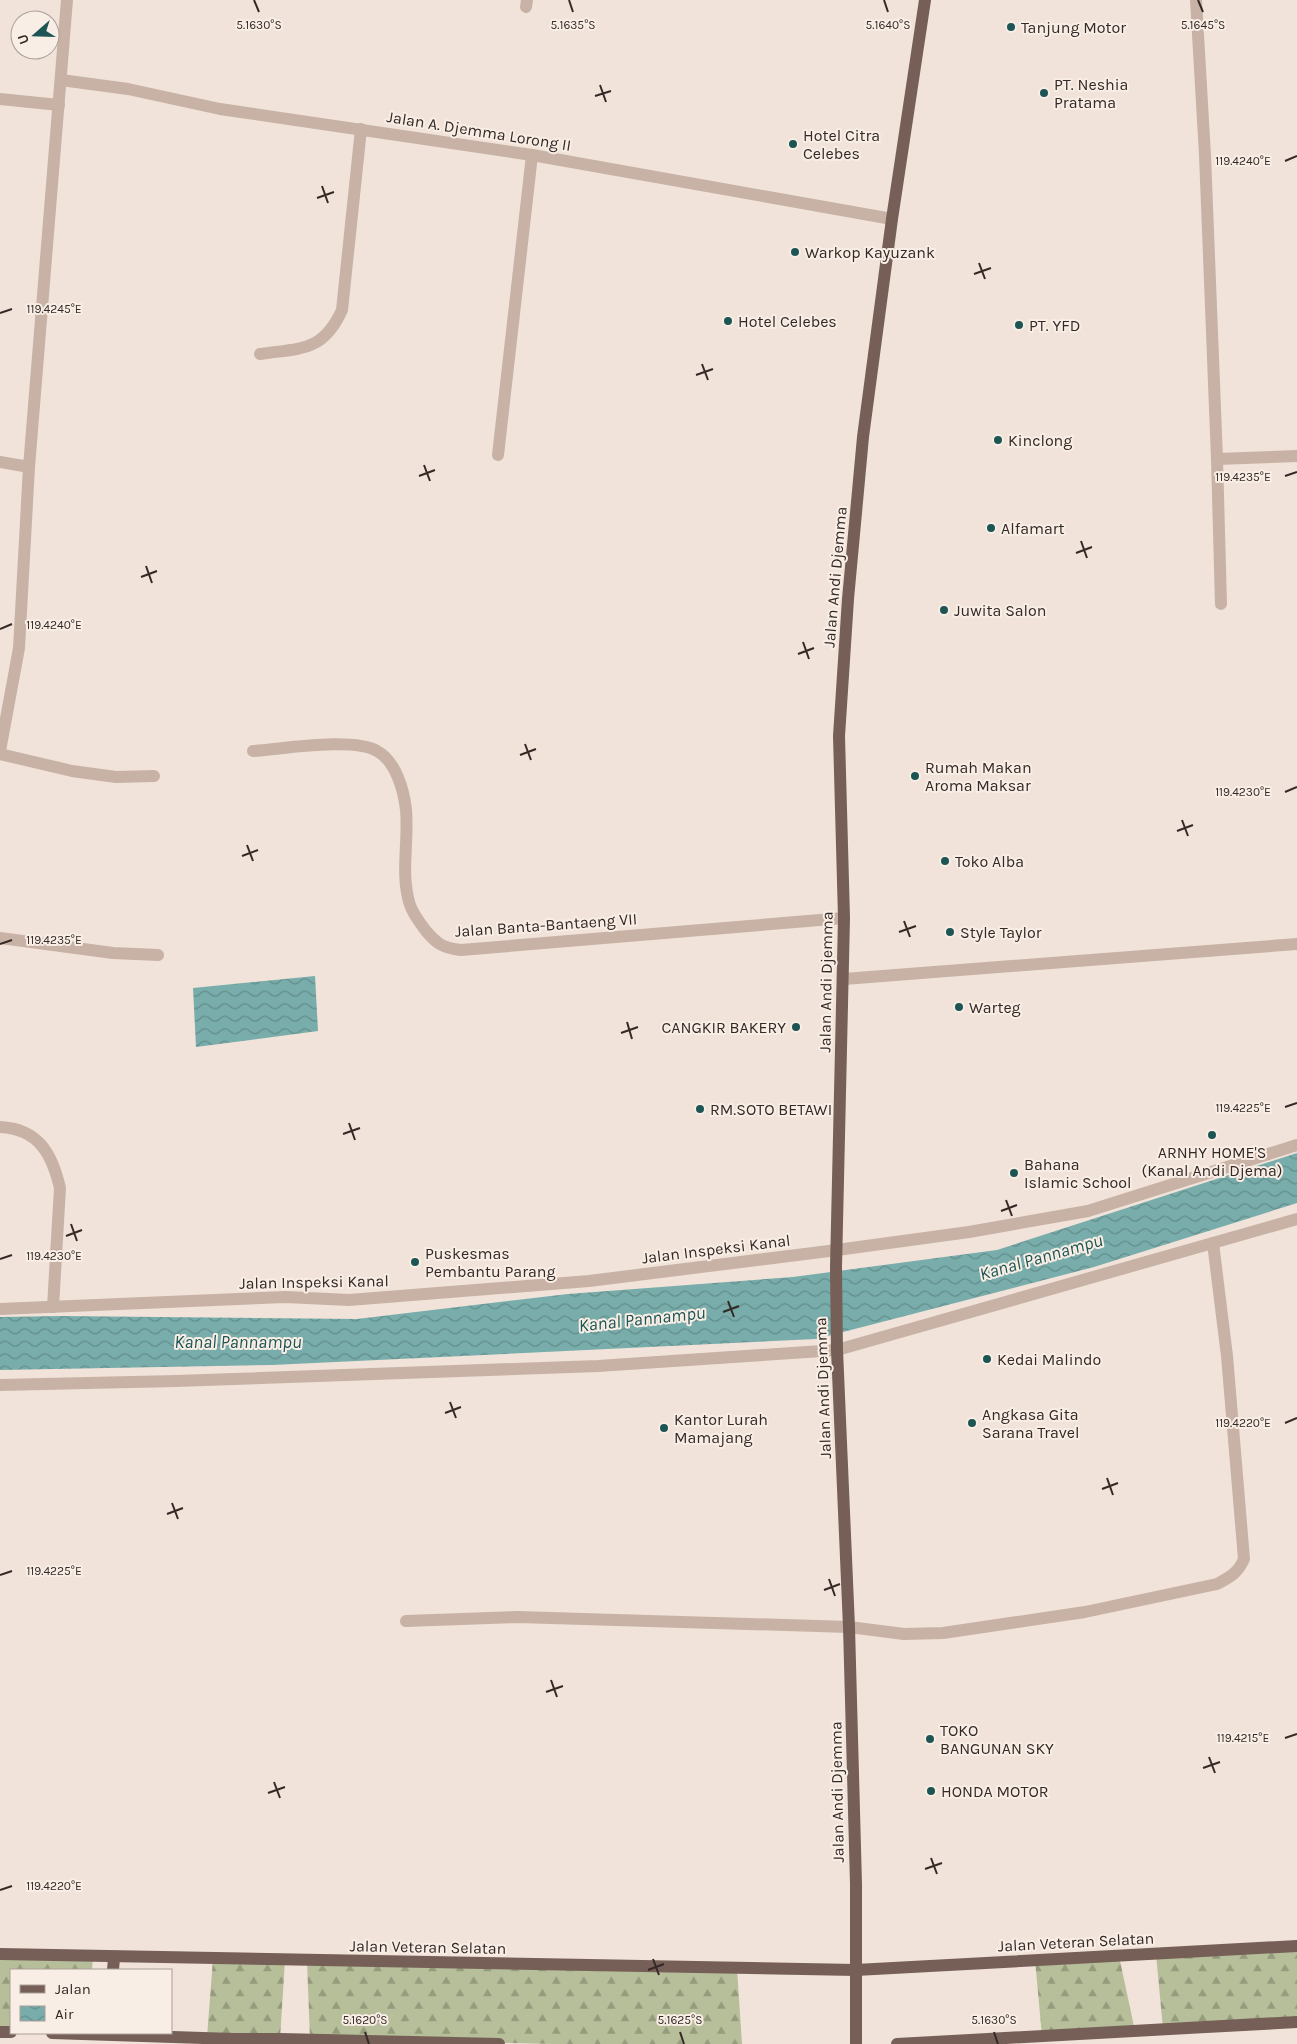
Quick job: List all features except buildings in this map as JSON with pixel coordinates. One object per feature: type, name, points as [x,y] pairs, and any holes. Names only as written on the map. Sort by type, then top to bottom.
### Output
[{"type":"main road","name":"Jalan Andi Djemma","points":[[856,1970],[849,1627],[837,1350],[836,1267],[844,979],[839,736],[848,599],[863,437],[892,219],[925,0]]},
{"type":"main road","name":"Jalan Veteran Selatan","points":[[0,1954],[113,1964],[856,1970],[1297,1946]]},
{"type":"main road","points":[[856,1970],[856,2044]]},
{"type":"main road","points":[[897,2044],[1297,2022]]},
{"type":"main road","points":[[120,2034],[234,2042],[300,2039],[499,2044]]},
{"type":"street","points":[[67,0],[29,466],[19,648],[0,752],[72,771],[116,777],[154,776]]},
{"type":"street","points":[[1196,0],[1218,459],[1221,604]]},
{"type":"street","name":"Jalan A. Djemma Lorong II","points":[[61,80],[128,89],[220,109],[532,155],[892,219]]},
{"type":"street","points":[[0,100],[59,105]]},
{"type":"street","points":[[260,354],[311,346],[322,340],[334,327],[342,310],[361,129]]},
{"type":"street","points":[[498,455],[532,155]]},
{"type":"street","points":[[1218,459],[1297,456]]},
{"type":"street","points":[[0,462],[29,466]]},
{"type":"street","name":"Jalan Banta-Bantaeng VII","points":[[253,751],[351,744],[377,750],[390,762],[399,781],[406,810],[405,864],[410,904],[419,923],[434,940],[446,948],[460,950],[844,918]]},
{"type":"street","points":[[0,938],[113,953],[158,955]]},
{"type":"street","points":[[844,979],[1297,944]]},
{"type":"street","points":[[0,1127],[18,1129],[30,1134],[50,1155],[57,1174],[60,1188],[52,1307]]},
{"type":"street","name":"Jalan Inspeksi Kanal","points":[[0,1309],[286,1297],[350,1300],[589,1281],[837,1250],[969,1232],[1088,1211],[1297,1145]]},
{"type":"street","points":[[0,1385],[176,1381],[598,1366],[837,1350],[1297,1219]]},
{"type":"street","points":[[406,1621],[518,1617],[849,1627],[904,1634],[943,1634],[1085,1612],[1217,1584],[1240,1569],[1244,1560],[1227,1356],[1213,1243]]},
{"type":"green space","points":[[1297,1946],[1297,2022],[1163,2029],[1156,1954]]},
{"type":"green space","points":[[0,1954],[93,1957],[92,1969],[10,1969],[10,2032],[0,2032]]},
{"type":"green space","points":[[1119,1956],[1135,2031],[1042,2036],[1035,1960]]},
{"type":"green space","points":[[213,1959],[285,1960],[280,2039],[207,2037]]},
{"type":"green space","points":[[307,1961],[737,1968],[742,2044],[554,2044],[310,2039]]},
{"type":"water","points":[[315,976],[318,1031],[196,1047],[193,988]]},
{"type":"water","name":"Kanal Pannampu","points":[[1297,1153],[1297,1203],[1094,1267],[816,1339],[272,1365],[0,1370],[0,1317],[357,1319],[568,1294],[793,1277],[997,1250]]},
{"type":"place","name":"Tanjung Motor","points":[[1011,27]]},
{"type":"place","name":"PT. Neshia Pratama","points":[[1044,93]]},
{"type":"place","name":"Hotel Citra Celebes","points":[[793,144]]},
{"type":"place","name":"Warkop Kayuzank","points":[[795,252]]},
{"type":"place","name":"Hotel Celebes","points":[[728,321]]},
{"type":"place","name":"PT. YFD","points":[[1019,325]]},
{"type":"place","name":"Kinclong","points":[[998,440]]},
{"type":"place","name":"Alfamart","points":[[991,528]]},
{"type":"place","name":"Juwita Salon","points":[[944,610]]},
{"type":"place","name":"Rumah Makan Aroma Maksar","points":[[915,776]]},
{"type":"place","name":"Toko Alba","points":[[945,861]]},
{"type":"place","name":"Style Taylor","points":[[950,932]]},
{"type":"place","name":"Warteg","points":[[959,1007]]},
{"type":"place","name":"CANGKIR BAKERY","points":[[796,1027]]},
{"type":"place","name":"RM.SOTO BETAWI","points":[[700,1109]]},
{"type":"place","name":"ARNHY HOME'S (Kanal Andi Djema)","points":[[1212,1135]]},
{"type":"place","name":"Bahana Islamic School","points":[[1014,1173]]},
{"type":"place","name":"Puskesmas Pembantu Parang","points":[[415,1262]]},
{"type":"place","name":"Kedai Malindo","points":[[987,1359]]},
{"type":"place","name":"Angkasa Gita Sarana Travel","points":[[972,1423]]},
{"type":"place","name":"Kantor Lurah Mamajang","points":[[664,1428]]},
{"type":"place","name":"TOKO BANGUNAN SKY","points":[[930,1739]]},
{"type":"place","name":"HONDA MOTOR","points":[[931,1791]]}]
